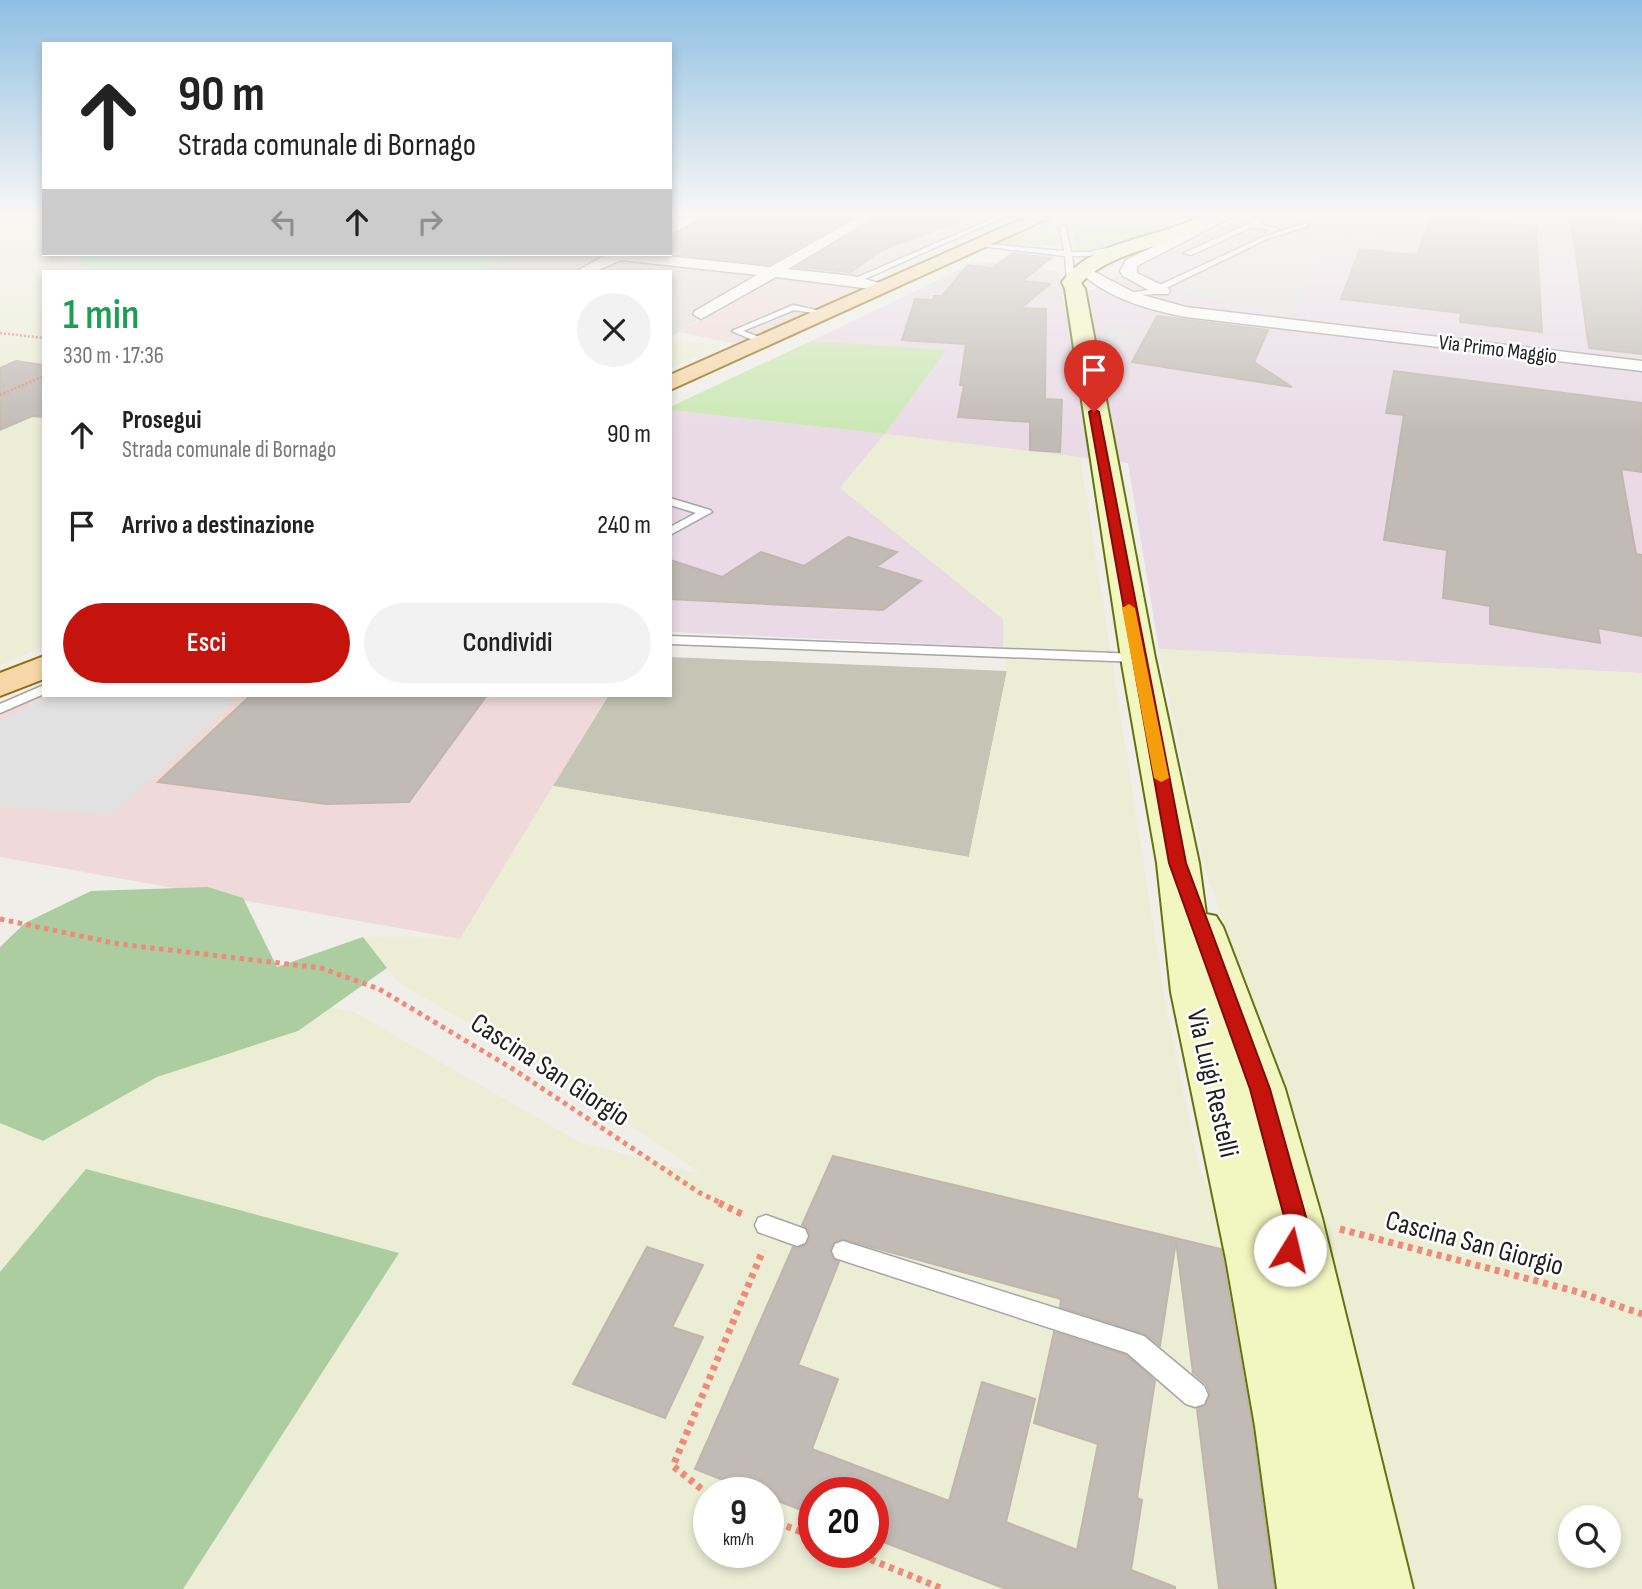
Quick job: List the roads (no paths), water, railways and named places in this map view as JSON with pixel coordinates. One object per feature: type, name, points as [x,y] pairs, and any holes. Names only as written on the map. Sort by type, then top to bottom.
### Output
[{"type":"main road","points":[[672,382],[878,289]]},
{"type":"main road","points":[[0,686],[42,667]]},
{"type":"street","points":[[701,314],[744,289]]},
{"type":"street","points":[[1082,289],[1091,308],[1085,359],[1138,658],[1178,863]]},
{"type":"street","name":"Via Primo Maggio","points":[[1111,289],[1126,299],[1174,310],[1642,366]]},
{"type":"street","name":"Via Primo Maggio","points":[[1118,289],[1271,322]]},
{"type":"street","name":"Via Primo Maggio","points":[[1144,289],[1174,310]]},
{"type":"street","name":"Via Primo Maggio","points":[[1091,308],[1151,296]]},
{"type":"street","name":"Via Luigi Restelli","points":[[1178,863],[1260,1089],[1296,1221],[1378,1589]]},
{"type":"street","name":"Via Luigi Restelli","points":[[1178,863],[1194,992],[1284,1405],[1326,1564]]},
{"type":"lane","points":[[1151,296],[1162,289]]},
{"type":"lane","points":[[672,502],[706,512],[672,531]]},
{"type":"lane","points":[[672,640],[1138,658]]},
{"type":"lane","points":[[0,709],[42,690]]},
{"type":"lane","points":[[1282,1275],[1296,1221]]},
{"type":"lane","points":[[766,1226],[797,1236]]},
{"type":"lane","points":[[843,1251],[1135,1344],[1195,1395]]},
{"type":"lane","points":[[1326,1564],[1363,1589]]}]
